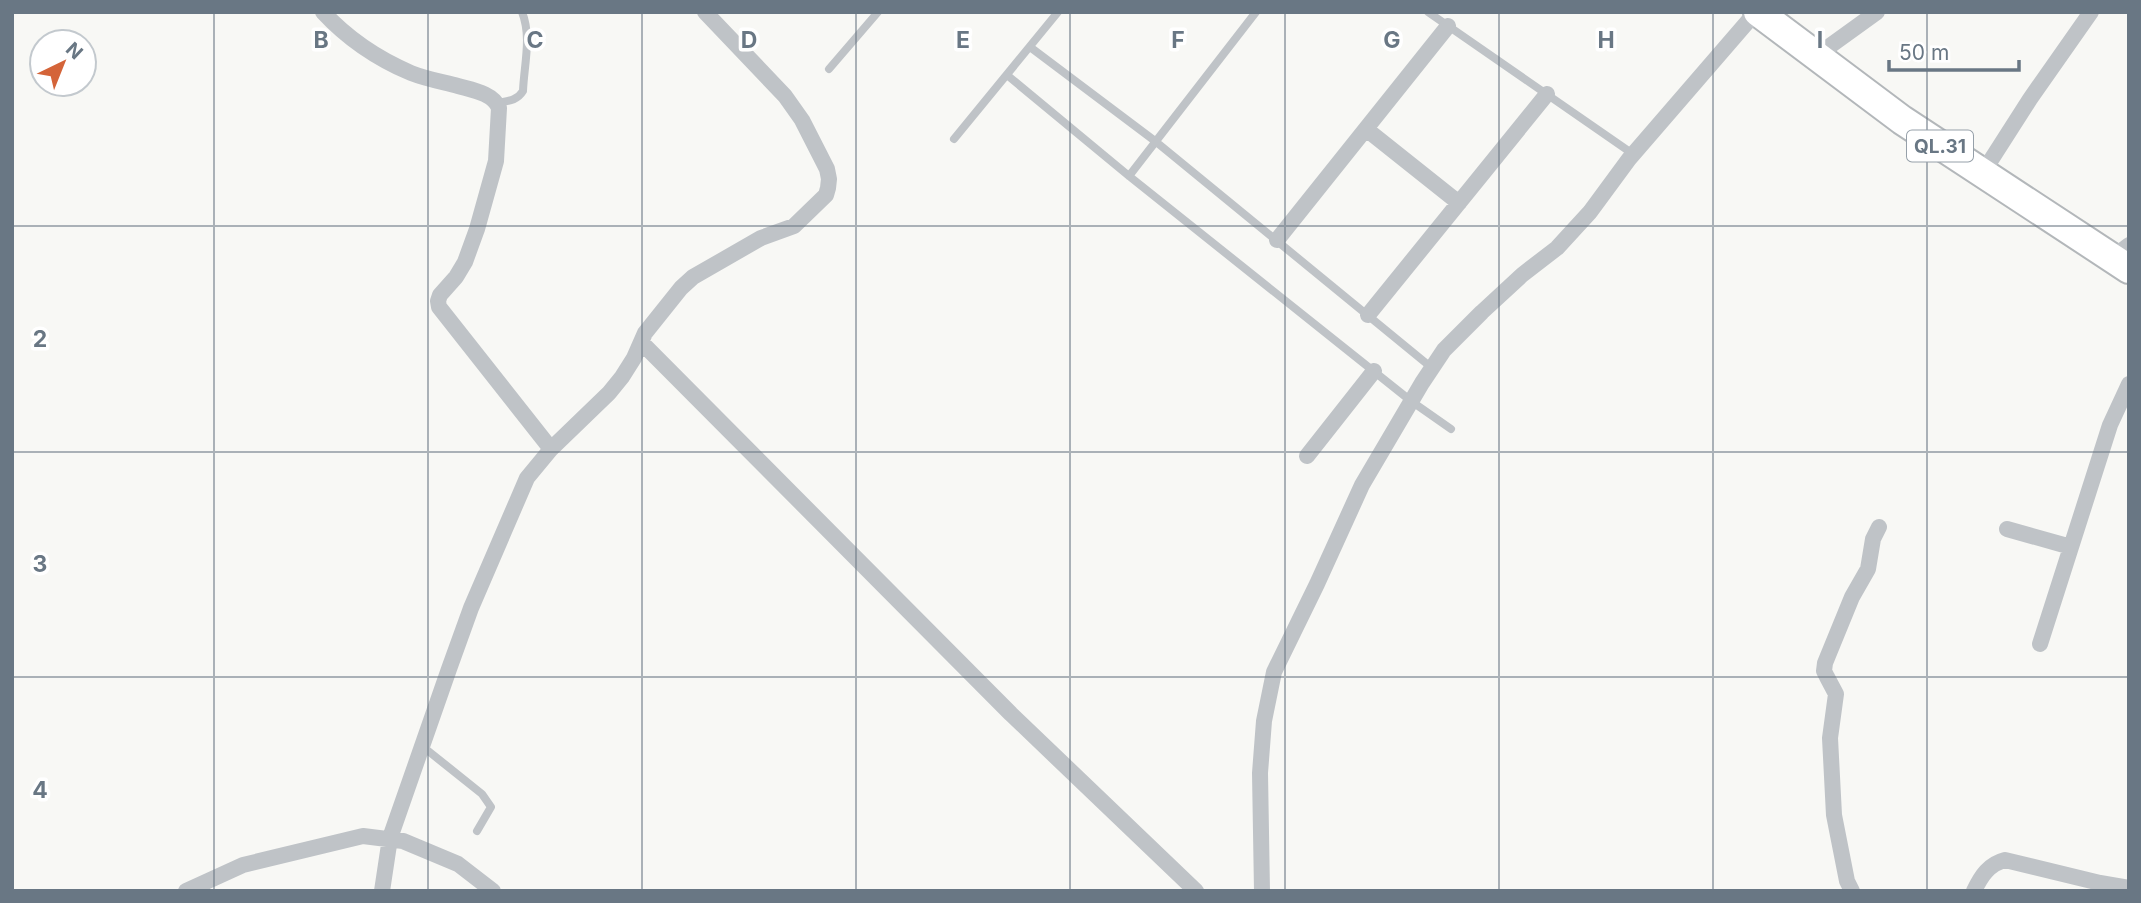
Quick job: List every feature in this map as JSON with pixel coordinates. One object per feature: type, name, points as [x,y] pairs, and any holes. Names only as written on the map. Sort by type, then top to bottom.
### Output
[{"type":"highway","name":"QL.31","points":[[1757,12],[1902,120],[1982,174],[2123,258]]},
{"type":"street","points":[[323,12],[337,27],[367,50],[412,73],[486,95],[497,103],[496,161],[477,229],[465,262],[438,301],[439,307],[551,449]]},
{"type":"street","points":[[382,891],[390,838],[422,746],[471,608],[527,478],[551,449],[609,393],[667,303],[687,282],[761,237],[794,226],[826,195],[829,179],[827,169],[802,120],[785,96],[705,12]]},
{"type":"street","points":[[1262,891],[1260,773],[1264,721],[1274,672],[1318,584],[1362,485],[1444,350],[1482,312],[1565,239],[1590,212],[1633,154],[1757,12]]},
{"type":"street","points":[[1816,56],[1877,12]]},
{"type":"street","points":[[1982,174],[2091,12]]},
{"type":"street","points":[[1277,240],[1448,26]]},
{"type":"street","points":[[1368,315],[1547,94]]},
{"type":"street","points":[[1366,129],[1459,204]]},
{"type":"street","points":[[641,342],[1011,714],[1196,891]]},
{"type":"street","points":[[1307,456],[1374,371]]},
{"type":"street","points":[[2040,644],[2110,425],[2129,384]]},
{"type":"street","points":[[1852,891],[1847,881],[1834,815],[1830,738],[1836,694],[1824,671],[1852,597],[1868,569],[1873,539],[1879,527]]},
{"type":"street","points":[[2007,529],[2071,548]]},
{"type":"street","points":[[186,891],[243,865],[363,836],[403,841],[458,864],[486,888]]},
{"type":"street","points":[[1974,891],[1986,871],[1996,862],[2005,860],[2129,888]]},
{"type":"lane","points":[[497,103],[520,97],[523,91],[527,24],[522,12]]},
{"type":"lane","points":[[829,69],[878,12]]},
{"type":"lane","points":[[954,139],[1058,12]]},
{"type":"lane","points":[[1129,176],[1256,12]]},
{"type":"lane","points":[[1428,12],[1633,154]]},
{"type":"lane","points":[[1030,47],[1155,141],[1432,368]]},
{"type":"lane","points":[[1007,75],[1411,401],[1451,429]]},
{"type":"lane","points":[[422,746],[482,794],[491,807],[477,831]]}]
